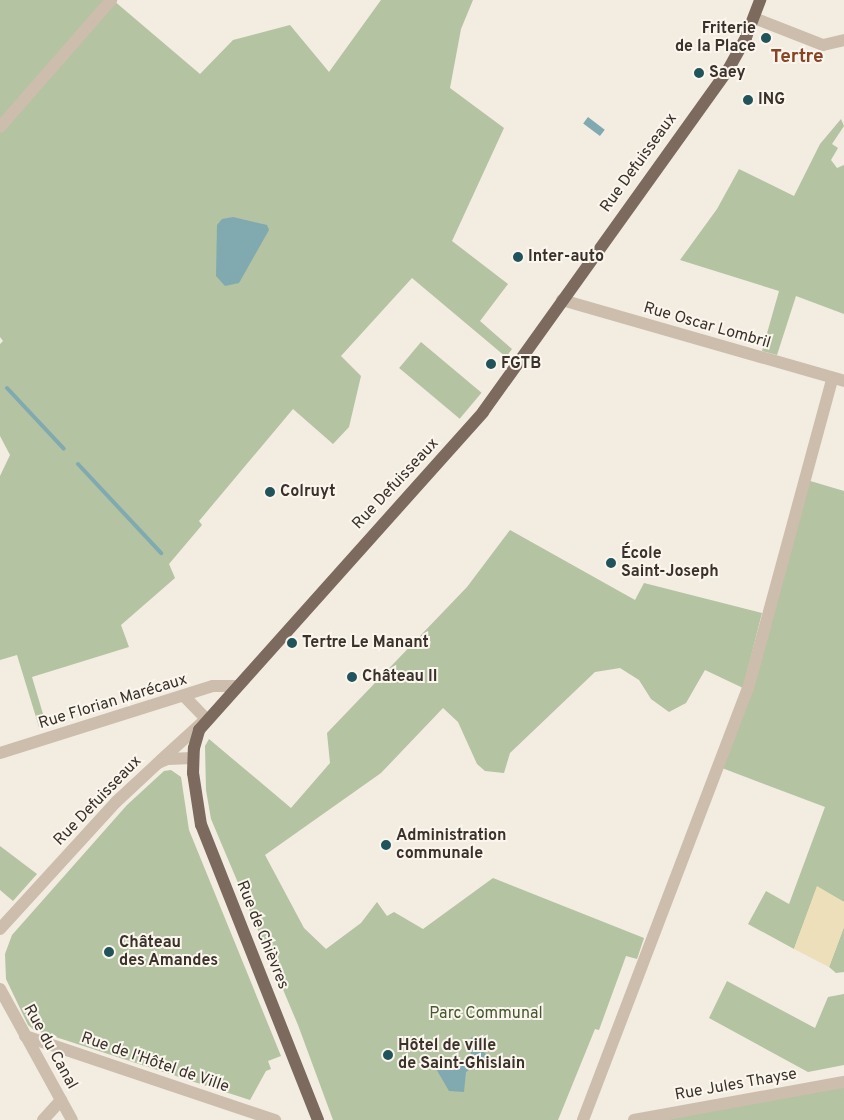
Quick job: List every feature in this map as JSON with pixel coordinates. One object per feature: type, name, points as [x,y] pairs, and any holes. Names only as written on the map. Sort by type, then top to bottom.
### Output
[{"type":"main road","name":"Rue Defuisseaux","points":[[193,758],[195,740],[206,720],[474,422],[728,70],[754,18],[760,0]]},
{"type":"main road","name":"Rue de Chièvres","points":[[193,758],[201,825],[318,1120]]},
{"type":"street","points":[[0,127],[111,0]]},
{"type":"street","points":[[754,18],[823,45],[844,40]]},
{"type":"street","name":"Rue Oscar Lombril","points":[[562,300],[838,380]]},
{"type":"street","points":[[583,1120],[748,689],[838,380]]},
{"type":"street","name":"Rue Florian Marécaux","points":[[0,753],[185,697],[213,686],[236,686]]},
{"type":"street","points":[[158,763],[206,720],[185,697]]},
{"type":"street","name":"Rue Defuisseaux","points":[[0,929],[116,802],[158,763],[167,759],[193,758]]},
{"type":"street","name":"Rue du Canal","points":[[0,989],[72,1120]]},
{"type":"street","name":"Rue de l'Hôtel de Ville","points":[[26,1036],[275,1120]]},
{"type":"street","name":"Rue Jules Thayse","points":[[634,1120],[844,1082]]},
{"type":"street","points":[[44,1120],[61,1100]]},
{"type":"green space","points":[[0,0],[113,0],[200,74],[233,40],[290,25],[329,72],[381,0],[473,0],[461,29],[450,88],[504,128],[452,241],[508,284],[480,321],[512,349],[506,357],[412,278],[341,356],[361,376],[349,427],[333,444],[293,409],[199,521],[202,525],[169,564],[175,578],[121,625],[129,647],[32,677],[46,724],[39,727],[17,655],[0,660],[0,476],[10,455],[0,436],[0,344],[3,341],[0,337]]},
{"type":"green space","points":[[841,119],[844,126],[832,144],[838,148],[831,160],[837,168],[844,165],[844,314],[796,296],[777,355],[762,351],[779,291],[680,260],[717,209],[739,169],[794,196],[820,144]]},
{"type":"green space","points":[[421,342],[482,393],[460,419],[399,368]]},
{"type":"green space","points":[[807,480],[844,491],[844,902],[817,887],[794,949],[748,924],[766,891],[789,904],[825,807],[722,768]]},
{"type":"green space","name":"Parc Communal","points":[[510,530],[635,600],[644,583],[762,613],[743,688],[705,670],[686,703],[669,712],[651,699],[639,680],[620,668],[595,672],[510,753],[504,773],[485,771],[477,764],[458,722],[443,708],[381,773],[265,855],[304,928],[326,949],[361,923],[377,902],[387,916],[394,912],[423,929],[493,878],[644,938],[637,959],[626,956],[599,1030],[595,1029],[558,1120],[333,1120],[298,1025],[211,819],[206,790],[205,746],[209,739],[291,808],[330,763],[327,733],[467,587]]},
{"type":"green space","points":[[171,770],[181,777],[189,830],[281,1056],[268,1061],[271,1069],[266,1071],[250,1100],[34,1030],[28,1025],[6,979],[5,954],[12,935],[127,805],[164,771]]},
{"type":"green space","points":[[0,846],[37,874],[13,901],[0,890]]},
{"type":"green space","points":[[844,927],[844,972],[836,973],[829,967]]},
{"type":"green space","points":[[727,981],[815,1028],[828,997],[844,994],[844,1065],[808,1072],[709,1018]]},
{"type":"green space","points":[[844,1086],[844,1120],[665,1120]]},
{"type":"sand","points":[[817,886],[844,902],[844,927],[829,967],[794,949]]},
{"type":"water","points":[[588,117],[605,130],[600,136],[583,123]]},
{"type":"water","points":[[233,217],[267,225],[269,230],[239,283],[225,286],[216,276],[217,225],[222,219]]},
{"type":"water","points":[[472,1037],[488,1057],[501,1064],[502,1069],[483,1065],[473,1067],[466,1072],[464,1092],[449,1091],[435,1067],[441,1062],[455,1064],[466,1061],[471,1053],[468,1041]]},
{"type":"waterway","points":[[7,388],[64,449]]},
{"type":"waterway","points":[[78,464],[161,553]]},
{"type":"place","name":"Friterie de la Place","points":[[766,38]]},
{"type":"place","name":"Saey","points":[[699,73]]},
{"type":"place","name":"ING","points":[[748,100]]},
{"type":"place","name":"Inter-auto","points":[[518,257]]},
{"type":"place","name":"FGTB","points":[[491,364]]},
{"type":"place","name":"Colruyt","points":[[270,492]]},
{"type":"place","name":"École Saint-Joseph","points":[[611,563]]},
{"type":"place","name":"Tertre Le Manant","points":[[292,643]]},
{"type":"place","name":"Château II","points":[[352,677]]},
{"type":"place","name":"Administration communale","points":[[386,845]]},
{"type":"place","name":"Château des Amandes","points":[[109,952]]},
{"type":"place","name":"Hôtel de ville de Saint-Ghislain","points":[[388,1055]]},
{"type":"district","name":"Tertre","points":[[797,58]]}]
